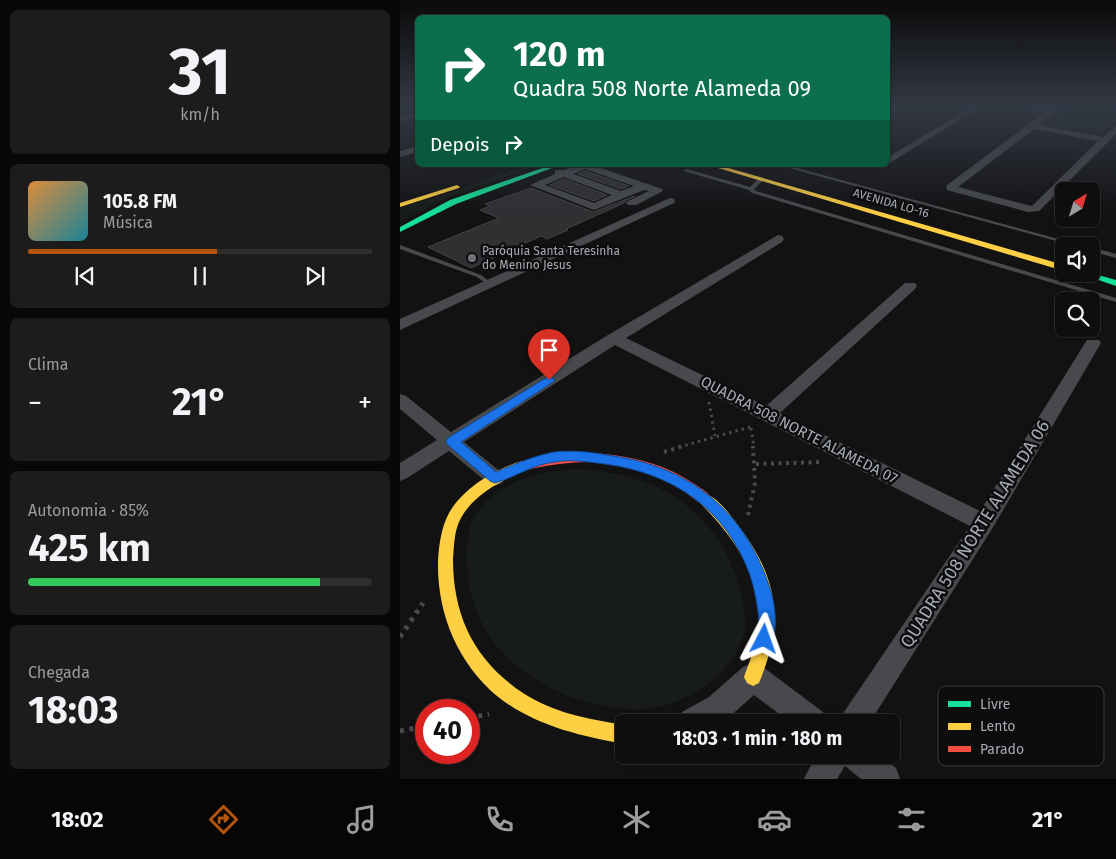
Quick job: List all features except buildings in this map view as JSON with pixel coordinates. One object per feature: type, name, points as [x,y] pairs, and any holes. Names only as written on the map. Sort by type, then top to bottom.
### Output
[{"type":"street","points":[[890,160],[919,142]]},
{"type":"street","points":[[1009,142],[951,186],[951,188],[1031,210],[1038,208],[1103,142]]},
{"type":"street","points":[[400,154],[415,150]]},
{"type":"street","points":[[505,171],[517,167]]},
{"type":"street","points":[[400,230],[453,202],[556,169],[575,167]]},
{"type":"street","points":[[556,169],[535,185],[594,206],[614,211],[658,191],[588,167]]},
{"type":"street","name":"AVENIDA LO-16","points":[[718,167],[1055,265]]},
{"type":"street","name":"AVENIDA LO-16","points":[[756,167],[808,181],[857,190],[1055,249]]},
{"type":"street","points":[[556,169],[621,195]]},
{"type":"street","points":[[400,204],[469,183]]},
{"type":"street","points":[[594,206],[644,186]]},
{"type":"street","points":[[400,325],[670,201]]},
{"type":"street","points":[[400,472],[452,442],[614,338],[778,239]]},
{"type":"street","points":[[1100,263],[1116,267]]},
{"type":"street","points":[[1100,278],[1116,282]]},
{"type":"street","points":[[768,414],[910,286]]},
{"type":"street","name":"QUADRA 508 NORTE ALAMEDA 07","points":[[614,338],[984,523]]},
{"type":"street","name":"QUADRA 508 NORTE ALAMEDA 06","points":[[859,714],[984,523],[1093,343]]},
{"type":"street","points":[[400,400],[495,478]]},
{"type":"street","points":[[615,734],[592,731],[558,721],[528,707],[494,682],[480,668],[463,645],[452,620],[446,594],[444,571],[447,543],[454,517],[467,501],[495,478],[535,462],[556,457],[582,456],[631,462],[675,479],[694,491],[726,518],[739,536],[758,577],[764,601],[767,626],[753,677],[719,707],[706,714]]},
{"type":"street","points":[[753,677],[802,714]]},
{"type":"street","points":[[819,779],[828,764]]},
{"type":"street","points":[[866,764],[884,779]]},
{"type":"lane","points":[[788,167],[818,175],[857,190],[1055,240]]},
{"type":"lane","points":[[686,170],[1113,299],[1116,282]]},
{"type":"lane","points":[[808,181],[818,175]]},
{"type":"lane","points":[[751,189],[761,179]]},
{"type":"lane","points":[[800,206],[817,196]]},
{"type":"lane","points":[[915,240],[929,228]]},
{"type":"lane","points":[[968,256],[980,244]]},
{"type":"lane","points":[[400,247],[479,276],[490,284]]},
{"type":"lane","points":[[1100,252],[1116,256]]},
{"type":"path","points":[[707,384],[715,436]]},
{"type":"path","points":[[631,462],[715,436],[751,428],[768,414]]},
{"type":"path","points":[[739,536],[752,507],[756,464],[751,428]]},
{"type":"path","points":[[756,464],[803,464],[854,458]]},
{"type":"path","points":[[400,731],[415,728]]},
{"type":"shaded area","points":[[522,167],[531,167],[449,197],[400,222],[400,207],[444,195]]},
{"type":"shaded area","points":[[578,469],[606,472],[633,478],[670,494],[705,523],[724,549],[731,563],[741,593],[746,622],[743,638],[734,656],[722,672],[707,685],[684,698],[659,707],[633,709],[597,704],[561,693],[514,664],[492,639],[478,615],[470,588],[467,560],[468,534],[474,517],[494,495],[520,480],[549,472]]},
{"type":"traffic: fast","points":[[400,230],[453,202],[551,167]]},
{"type":"traffic: fast","points":[[1100,278],[1116,283]]},
{"type":"traffic: slow","points":[[718,167],[1055,265]]},
{"type":"traffic: slow","points":[[400,205],[457,187]]},
{"type":"traffic: slow","points":[[522,466],[495,479],[470,497],[457,512],[452,522],[446,556],[447,595],[452,613],[466,647],[477,663],[489,677],[517,700],[546,715],[592,729],[615,733]]},
{"type":"traffic: slow","points":[[704,498],[717,510],[740,539],[758,572],[763,589],[767,607],[767,625],[762,651],[753,677]]},
{"type":"traffic: jam","points":[[522,466],[570,458],[594,457],[617,459],[641,464],[663,472],[704,498]]},
{"type":"place","name":"Paróquia Santa Teresinha do Menino Jesus","points":[[472,258]]},
{"type":"route","points":[[549,380],[452,442],[495,478],[535,462],[556,457],[582,456],[631,462],[675,479],[711,504],[726,518],[750,555],[764,601],[767,626],[764,639]]}]
